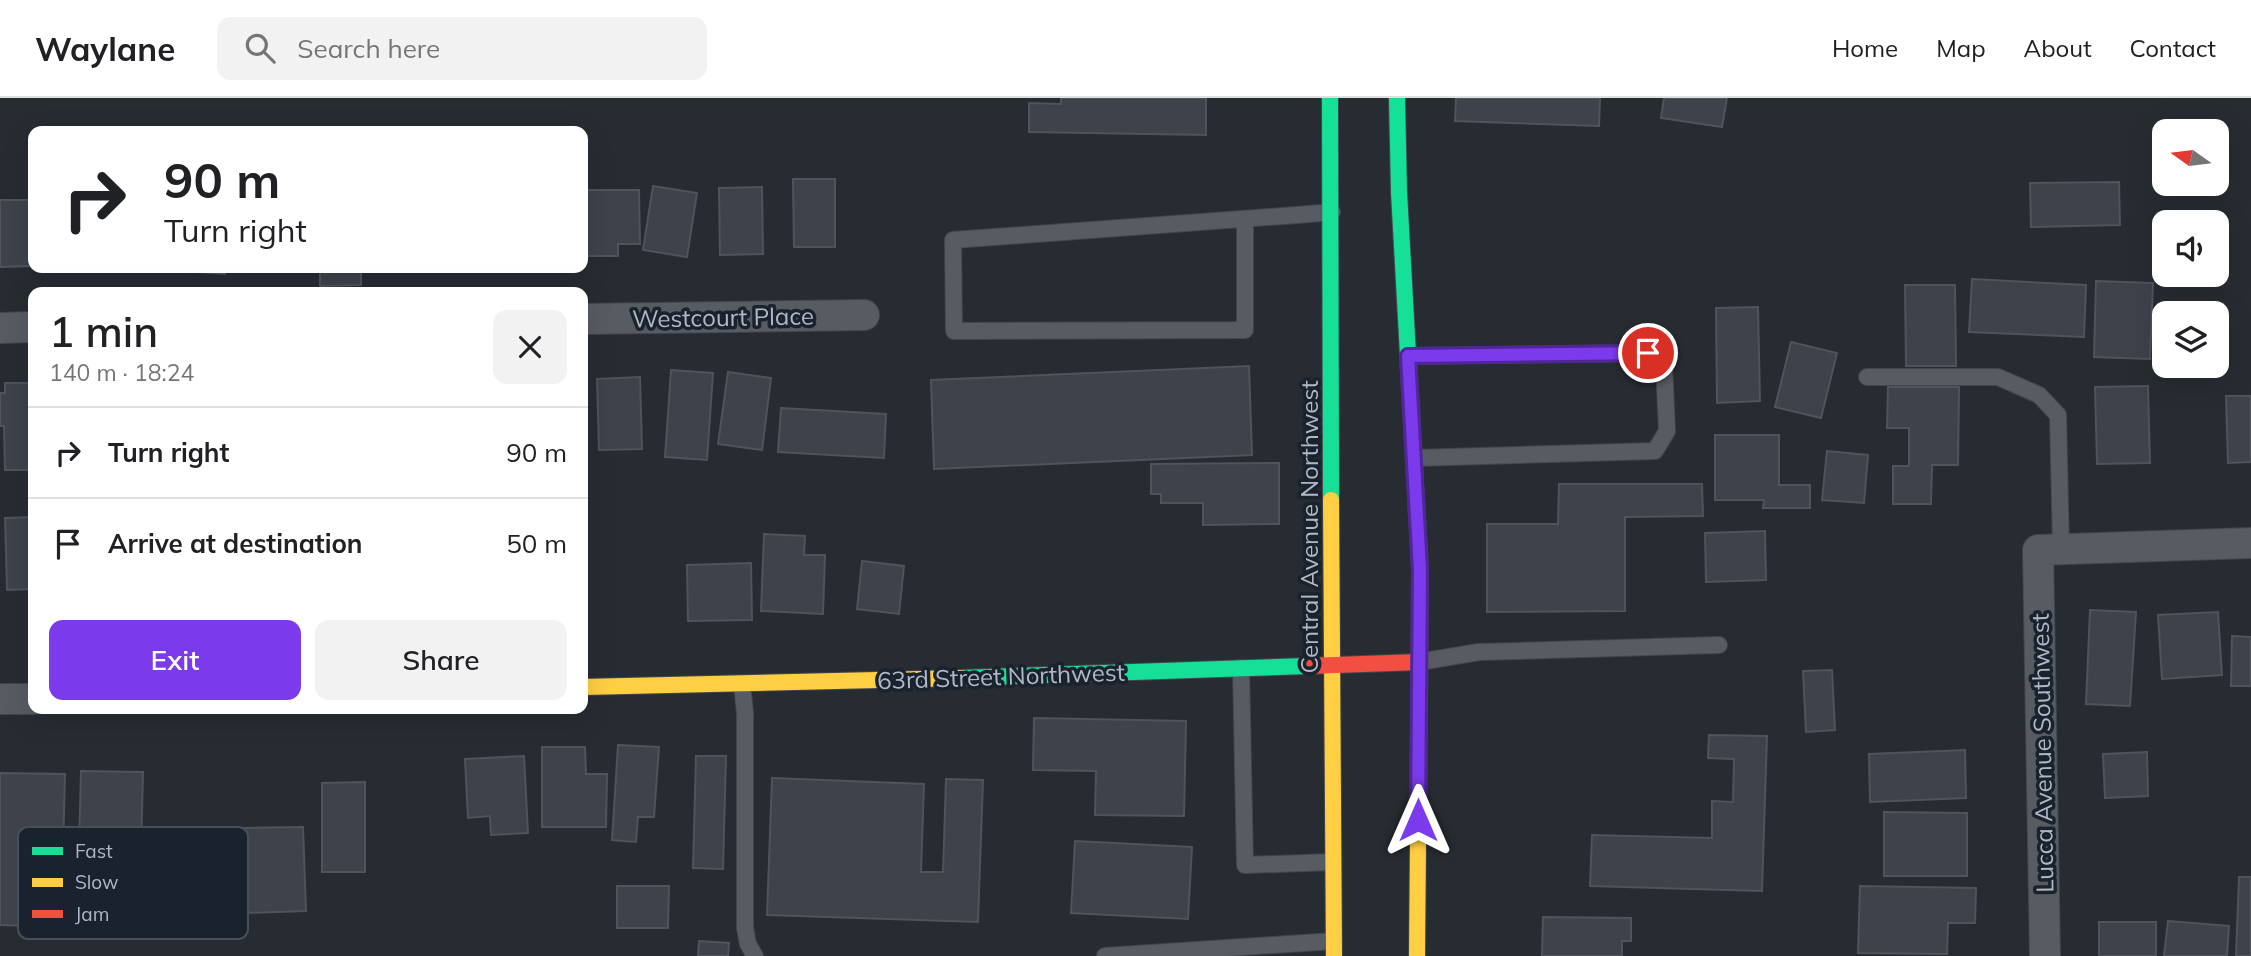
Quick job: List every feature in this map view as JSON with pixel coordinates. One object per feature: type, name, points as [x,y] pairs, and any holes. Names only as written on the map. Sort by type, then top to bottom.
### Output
[{"type":"main road","name":"Central Avenue Northwest","points":[[1330,98],[1334,948]]},
{"type":"main road","points":[[1397,98],[1399,192],[1420,570],[1417,956]]},
{"type":"main road","name":"63rd Street Northwest","points":[[588,687],[1419,662]]},
{"type":"street","name":"Westcourt Place","points":[[588,319],[864,315]]},
{"type":"street","points":[[0,328],[28,327]]},
{"type":"street","points":[[2050,550],[2251,543]]},
{"type":"street","name":"Lucca Avenue Southwest","points":[[2045,956],[2050,550]]},
{"type":"street","points":[[0,699],[28,699]]},
{"type":"lane","points":[[1245,219],[1245,330],[954,331],[953,240],[1332,212]]},
{"type":"lane","points":[[1408,356],[1648,353],[1664,365],[1667,430],[1655,451],[1414,458]]},
{"type":"lane","points":[[1867,377],[1998,377],[2039,396],[2058,415],[2050,550]]},
{"type":"lane","points":[[1419,662],[1479,652],[1719,645]]},
{"type":"lane","points":[[1241,668],[1245,865],[1333,862]]},
{"type":"lane","points":[[742,683],[745,928],[748,944],[755,956]]},
{"type":"lane","points":[[1105,956],[1334,948]]},
{"type":"building","points":[[1061,98],[1206,98],[1206,135],[1029,132],[1029,103],[1061,104]]},
{"type":"building","points":[[1456,98],[1600,98],[1599,126],[1455,121]]},
{"type":"building","points":[[1664,98],[1727,98],[1722,127],[1661,118]]},
{"type":"building","points":[[793,179],[835,179],[835,247],[794,247]]},
{"type":"building","points":[[2119,182],[2120,225],[2031,227],[2030,183]]},
{"type":"building","points":[[653,186],[697,193],[687,257],[643,250]]},
{"type":"building","points":[[762,187],[763,254],[720,255],[719,188]]},
{"type":"building","points":[[588,190],[639,190],[640,244],[618,244],[618,256],[588,256]]},
{"type":"building","points":[[0,200],[28,200],[28,266],[0,267]]},
{"type":"building","points":[[320,273],[361,273],[361,285],[320,286]]},
{"type":"building","points":[[1972,279],[2086,285],[2084,337],[1969,332]]},
{"type":"building","points":[[2096,281],[2152,283],[2150,359],[2094,357]]},
{"type":"building","points":[[1905,285],[1955,285],[1956,366],[1906,366]]},
{"type":"building","points":[[1758,307],[1760,401],[1717,403],[1716,308]]},
{"type":"building","points":[[1791,342],[1837,353],[1821,418],[1775,407]]},
{"type":"building","points":[[1249,366],[1252,455],[934,469],[931,380]]},
{"type":"building","points":[[671,370],[713,373],[707,460],[665,457]]},
{"type":"building","points":[[728,372],[771,378],[762,450],[718,444]]},
{"type":"building","points":[[640,377],[642,449],[599,450],[597,379]]},
{"type":"building","points":[[5,383],[28,383],[28,470],[5,470],[4,426],[0,426],[0,393],[5,393]]},
{"type":"building","points":[[2148,386],[2150,463],[2097,464],[2095,387]]},
{"type":"building","points":[[1888,387],[1959,387],[1958,465],[1932,465],[1931,504],[1893,504],[1893,466],[1909,466],[1909,428],[1887,428]]},
{"type":"building","points":[[2226,396],[2251,396],[2251,462],[2228,463]]},
{"type":"building","points":[[781,408],[886,414],[884,458],[778,452]]},
{"type":"building","points":[[1715,435],[1779,435],[1779,485],[1810,485],[1810,508],[1763,508],[1764,500],[1715,500]]},
{"type":"building","points":[[1827,451],[1868,455],[1864,503],[1822,500]]},
{"type":"building","points":[[1279,463],[1279,524],[1203,525],[1203,503],[1161,503],[1161,494],[1151,494],[1151,464]]},
{"type":"building","points":[[1559,484],[1702,484],[1703,516],[1625,517],[1625,611],[1487,612],[1487,524],[1558,524]]},
{"type":"building","points":[[28,517],[28,589],[7,590],[5,518]]},
{"type":"building","points":[[1765,531],[1766,580],[1706,582],[1705,533]]},
{"type":"building","points":[[764,534],[805,536],[804,555],[825,555],[823,614],[761,611]]},
{"type":"building","points":[[862,561],[904,566],[899,614],[857,609]]},
{"type":"building","points":[[751,563],[752,620],[688,621],[687,565]]},
{"type":"building","points":[[2090,610],[2136,612],[2130,706],[2086,704]]},
{"type":"building","points":[[2218,612],[2222,675],[2162,679],[2158,615]]},
{"type":"building","points":[[2232,636],[2251,637],[2251,686],[2231,686]]},
{"type":"building","points":[[1832,670],[1835,730],[1806,732],[1803,671]]},
{"type":"building","points":[[1034,718],[1186,721],[1184,816],[1095,815],[1096,771],[1033,770]]},
{"type":"building","points":[[1709,735],[1767,736],[1762,891],[1590,886],[1592,835],[1712,838],[1712,801],[1733,802],[1734,759],[1708,758]]},
{"type":"building","points":[[618,745],[659,747],[654,817],[638,817],[636,842],[612,840]]},
{"type":"building","points":[[542,747],[585,747],[586,774],[607,774],[606,827],[542,827]]},
{"type":"building","points":[[1965,750],[1966,798],[1870,802],[1869,754]]},
{"type":"building","points":[[2147,752],[2148,796],[2105,798],[2103,754]]},
{"type":"building","points":[[524,756],[528,833],[491,835],[490,816],[468,818],[465,759]]},
{"type":"building","points":[[696,756],[726,756],[723,869],[693,868]]},
{"type":"building","points":[[81,771],[143,772],[142,827],[80,827]]},
{"type":"building","points":[[0,773],[65,774],[64,827],[18,827],[18,926],[0,925]]},
{"type":"building","points":[[772,778],[924,784],[921,872],[943,872],[946,779],[983,780],[978,922],[767,915]]},
{"type":"building","points":[[365,782],[365,872],[322,872],[322,783]]},
{"type":"building","points":[[1884,812],[1967,813],[1967,876],[1884,876]]},
{"type":"building","points":[[303,827],[306,911],[248,913],[248,828]]},
{"type":"building","points":[[1075,841],[1192,847],[1188,919],[1071,913]]},
{"type":"building","points":[[2239,877],[2251,877],[2251,956],[2236,956]]},
{"type":"building","points":[[617,886],[669,886],[668,928],[617,928]]},
{"type":"building","points":[[1860,886],[1976,888],[1975,923],[1948,923],[1947,954],[1858,953]]},
{"type":"building","points":[[1543,917],[1631,918],[1631,941],[1622,941],[1622,956],[1542,956]]},
{"type":"building","points":[[2168,921],[2229,926],[2227,956],[2164,956]]},
{"type":"building","points":[[2099,922],[2156,922],[2156,956],[2099,956]]},
{"type":"building","points":[[699,941],[729,943],[728,956],[698,956]]},
{"type":"traffic: fast","points":[[1330,98],[1331,500]]},
{"type":"traffic: fast","points":[[1397,98],[1399,192],[1411,409]]},
{"type":"traffic: fast","points":[[961,678],[1307,666]]},
{"type":"traffic: slow","points":[[1331,500],[1334,956]]},
{"type":"traffic: slow","points":[[588,687],[961,678]]},
{"type":"traffic: slow","points":[[1417,956],[1419,730]]},
{"type":"traffic: jam","points":[[1411,409],[1420,570],[1419,730]]},
{"type":"traffic: jam","points":[[1307,666],[1419,662]]},
{"type":"route","points":[[1418,820],[1420,570],[1408,356],[1648,353]]}]
